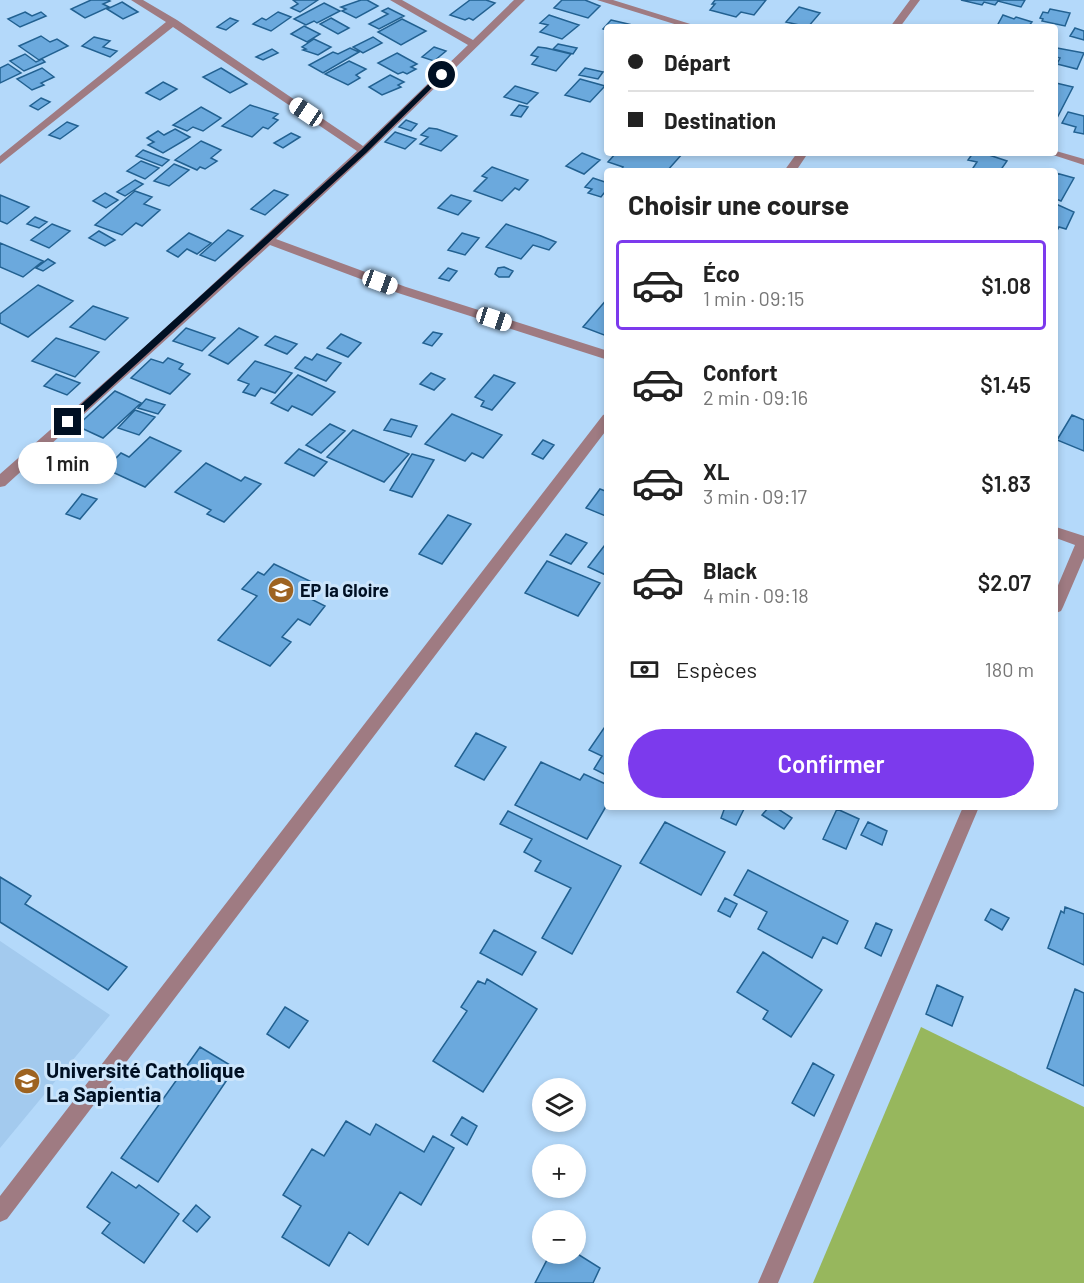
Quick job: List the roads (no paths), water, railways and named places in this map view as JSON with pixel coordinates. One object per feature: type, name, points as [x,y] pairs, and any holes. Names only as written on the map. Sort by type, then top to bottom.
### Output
[{"type":"street","points":[[136,0],[173,22],[364,151]]},
{"type":"street","points":[[395,0],[473,44]]},
{"type":"street","points":[[0,482],[268,240],[520,0]]},
{"type":"street","points":[[602,0],[685,24]]},
{"type":"street","points":[[897,24],[915,0]]},
{"type":"street","points":[[0,160],[173,22]]},
{"type":"street","points":[[1058,155],[1084,162]]},
{"type":"street","points":[[268,240],[402,290],[604,355]]},
{"type":"street","points":[[0,1212],[604,423]]},
{"type":"street","points":[[1058,533],[1084,542],[1058,602]]},
{"type":"street","points":[[768,1283],[970,810]]},
{"type":"place","name":"EP la Gloire","points":[[281,590]]},
{"type":"place","name":"Université Catholique La Sapientia","points":[[27,1081]]}]
